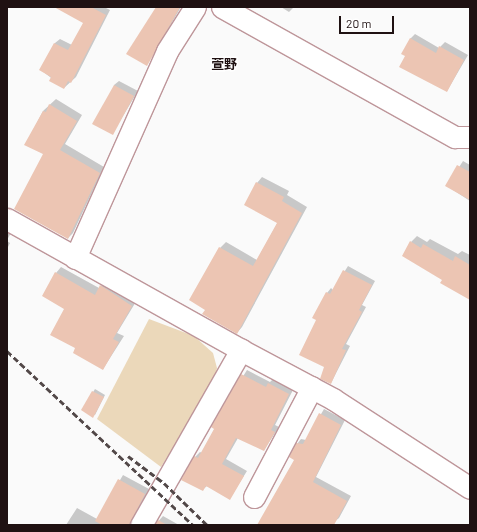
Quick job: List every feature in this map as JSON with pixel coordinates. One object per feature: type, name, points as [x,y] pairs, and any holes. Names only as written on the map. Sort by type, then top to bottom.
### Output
[{"type":"street","points":[[75,258],[167,52],[195,7]]},
{"type":"street","points":[[222,7],[455,137],[470,137]]},
{"type":"street","points":[[7,219],[241,350],[312,387],[470,488]]},
{"type":"street","points":[[141,525],[241,350]]},
{"type":"street","points":[[254,497],[312,387]]},
{"type":"shaded area","points":[[149,319],[194,336],[213,353],[217,368],[214,382],[161,467],[97,419]]},
{"type":"building","points":[[54,7],[91,7],[106,15],[71,83],[68,81],[64,89],[49,81],[51,77],[39,70],[54,43],[68,50],[83,23]]},
{"type":"building","points":[[156,7],[180,7],[147,66],[126,54]]},
{"type":"building","points":[[410,38],[436,53],[439,46],[464,60],[447,92],[399,67],[405,56],[401,54]]},
{"type":"building","points":[[114,85],[134,96],[113,135],[92,124]]},
{"type":"building","points":[[49,104],[77,121],[60,150],[100,173],[68,239],[14,209],[43,154],[24,145],[43,111],[46,112]]},
{"type":"building","points":[[457,165],[470,172],[470,200],[445,186]]},
{"type":"building","points":[[256,182],[284,197],[282,201],[302,213],[237,334],[202,314],[205,310],[189,300],[219,247],[253,266],[277,223],[244,205]]},
{"type":"building","points":[[410,241],[421,248],[423,244],[453,261],[455,256],[470,265],[470,300],[440,283],[442,280],[402,256]]},
{"type":"building","points":[[343,270],[372,285],[359,310],[362,312],[342,349],[346,350],[331,384],[320,379],[324,367],[299,355],[316,320],[312,318],[326,292],[330,294]]},
{"type":"building","points":[[55,272],[95,295],[100,285],[132,306],[113,339],[119,342],[103,370],[73,353],[75,348],[50,335],[64,309],[42,296]]},
{"type":"building","points":[[241,374],[266,387],[268,383],[289,394],[271,430],[275,432],[264,451],[236,438],[222,464],[244,476],[230,500],[206,486],[203,491],[181,480],[194,456],[198,458],[214,429],[211,427]]},
{"type":"building","points":[[92,391],[104,397],[93,418],[81,410]]},
{"type":"building","points":[[319,413],[341,425],[313,482],[347,501],[334,525],[257,525],[294,460],[289,457],[296,443],[303,444]]},
{"type":"building","points":[[118,479],[145,494],[129,525],[102,525],[95,521]]},
{"type":"building","points":[[158,520],[167,525],[155,525]]},
{"type":"railway","points":[[7,351],[193,525]]},
{"type":"railway","points":[[128,456],[164,483],[207,525]]},
{"type":"district","name":"萱野","points":[[224,64]]}]
